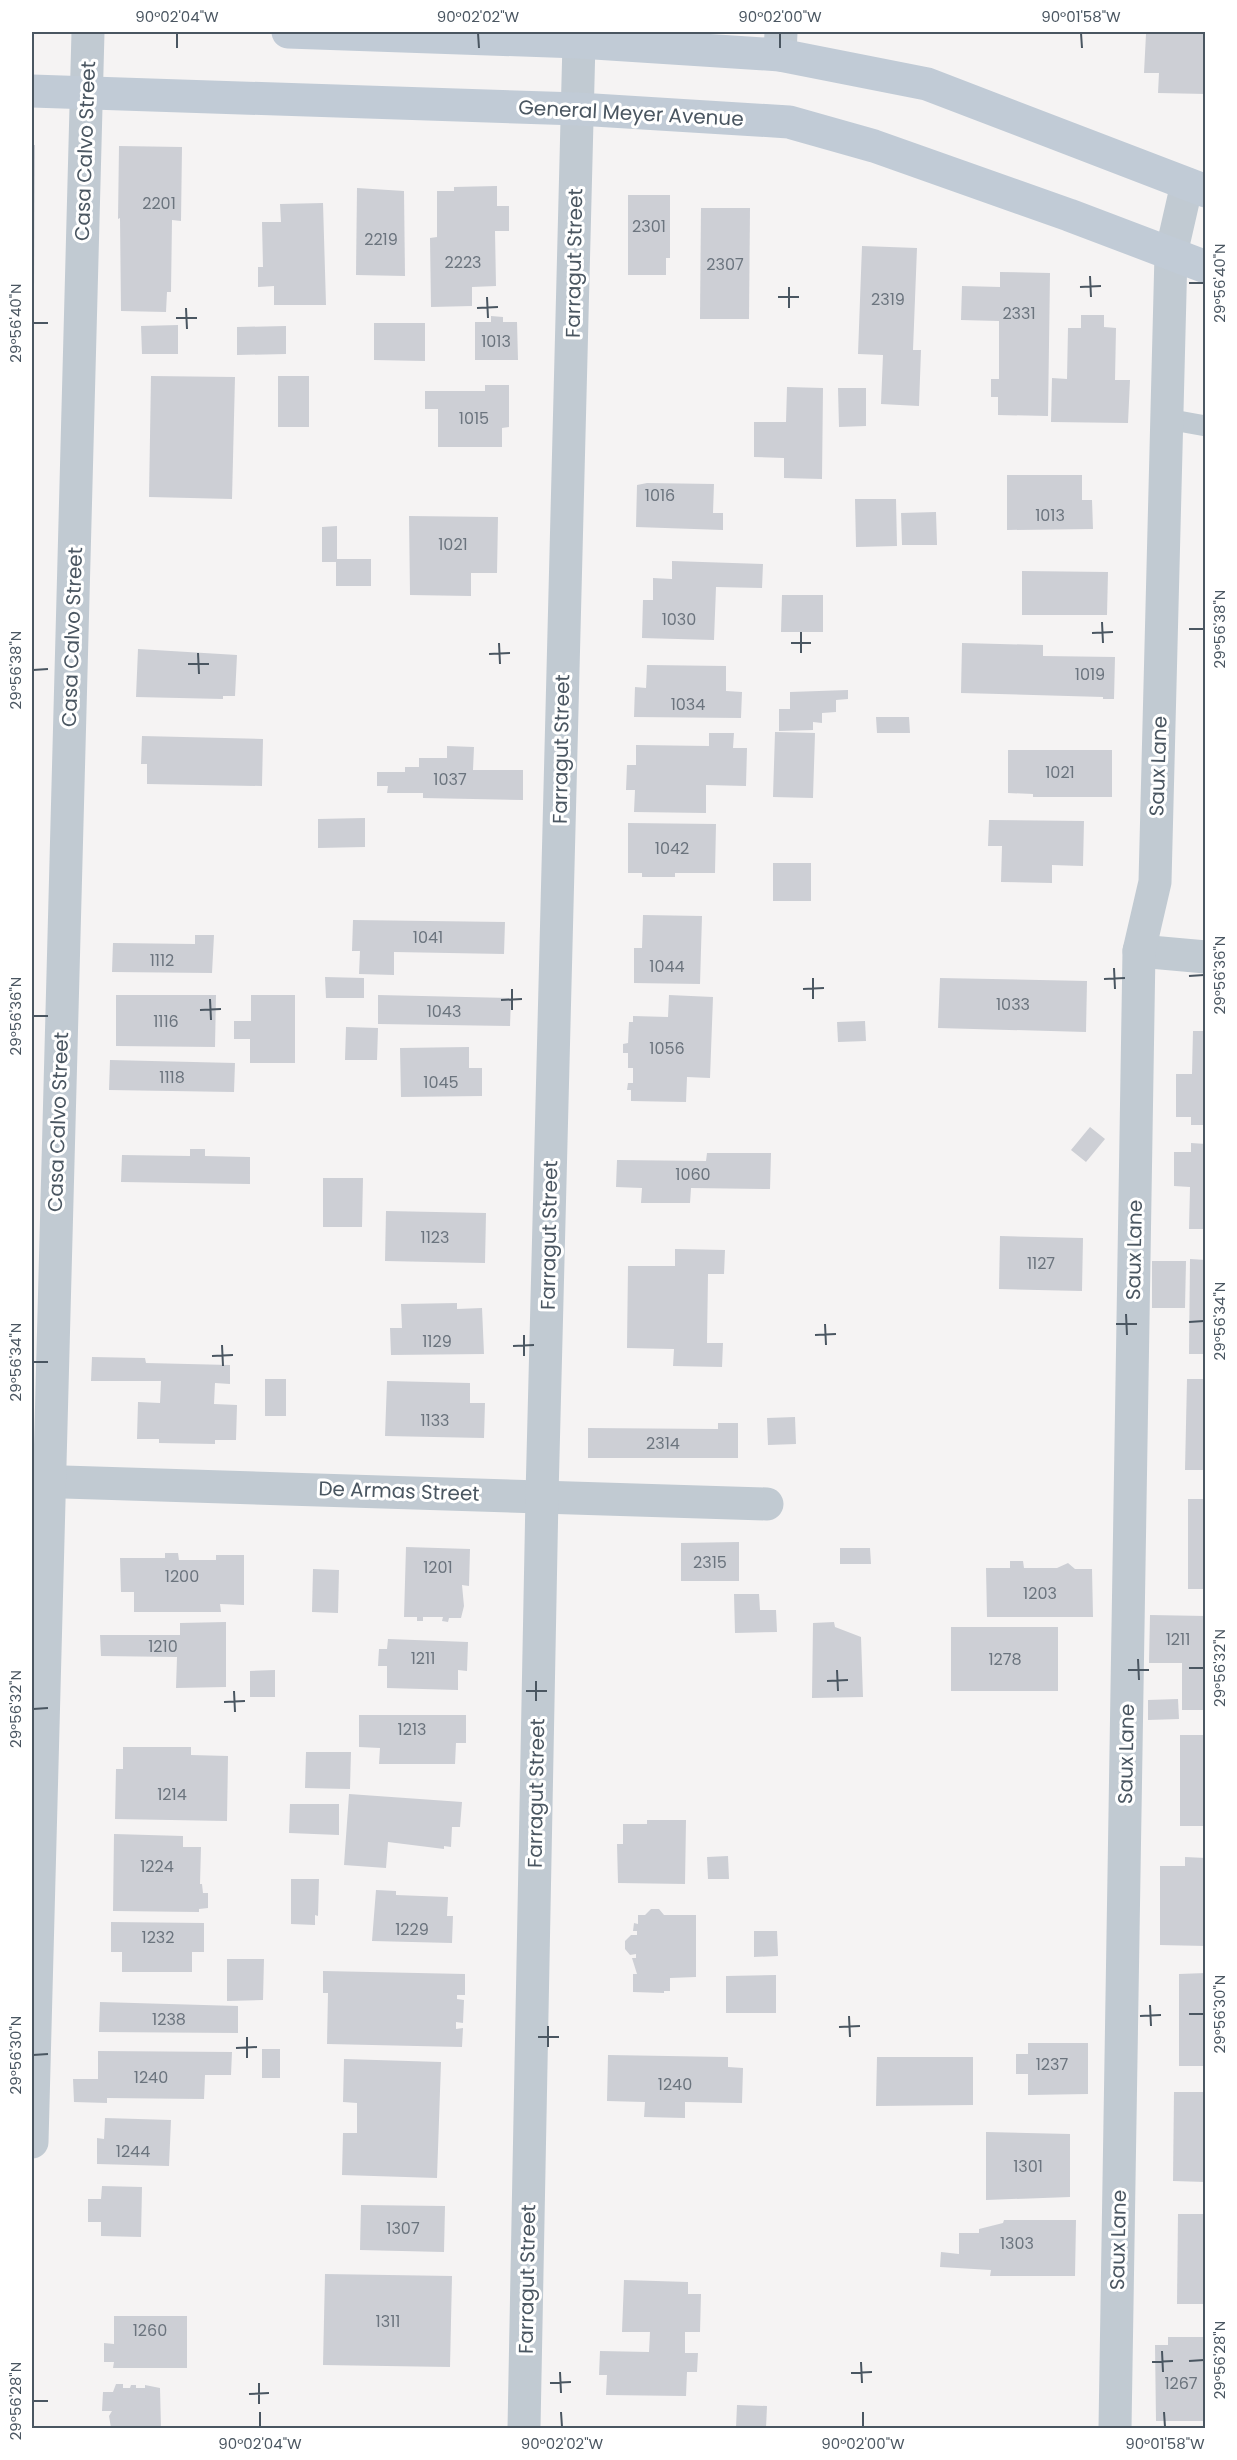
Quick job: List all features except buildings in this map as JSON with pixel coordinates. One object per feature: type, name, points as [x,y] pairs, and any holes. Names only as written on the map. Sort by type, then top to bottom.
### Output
[{"type":"main road","points":[[288,32],[579,42],[781,43],[927,84],[1196,187]]},
{"type":"main road","name":"General Meyer Avenue","points":[[32,91],[578,109],[789,122],[885,150],[1206,267]]},
{"type":"street","name":"Casa Calvo Street","points":[[32,2142],[40,1481],[88,32]]},
{"type":"street","name":"Farragut Street","points":[[524,2428],[542,1496],[579,42]]},
{"type":"street","name":"Saux Lane","points":[[1115,2428],[1139,951],[1155,882],[1171,254],[1196,187]]},
{"type":"street","points":[[1139,951],[1206,957]]},
{"type":"street","name":"De Armas Street","points":[[40,1481],[767,1504]]},
{"type":"lane","points":[[1167,419],[1206,426]]}]
